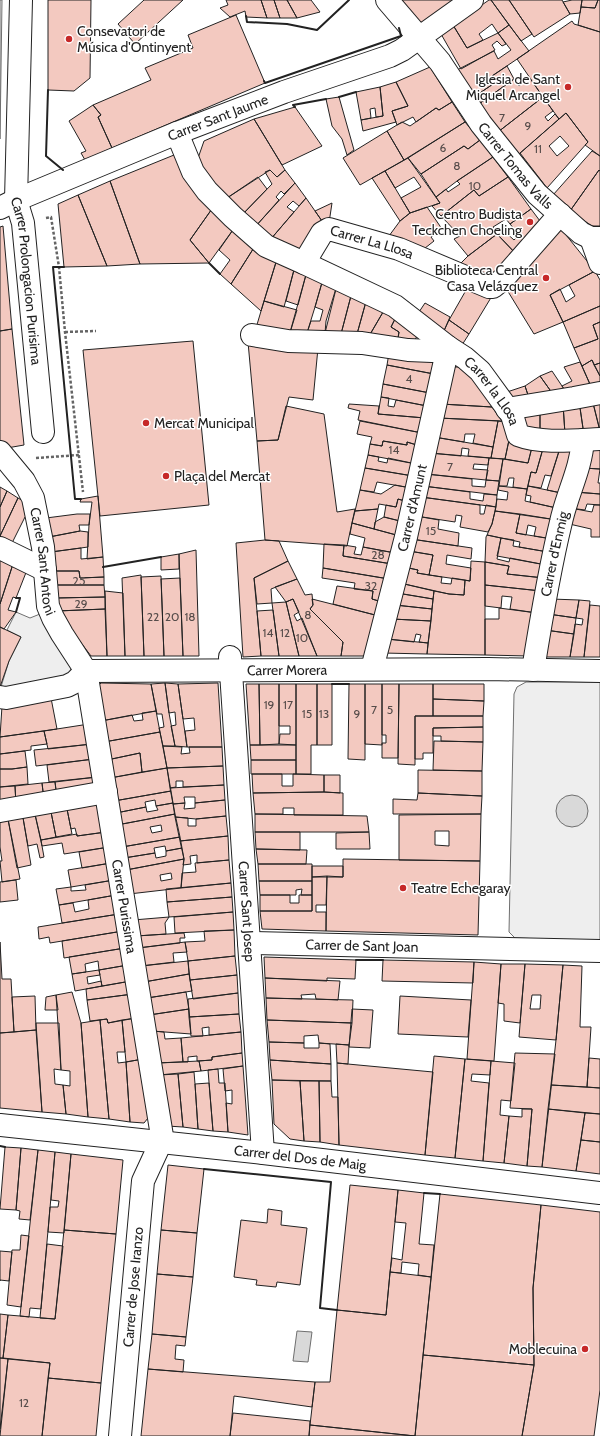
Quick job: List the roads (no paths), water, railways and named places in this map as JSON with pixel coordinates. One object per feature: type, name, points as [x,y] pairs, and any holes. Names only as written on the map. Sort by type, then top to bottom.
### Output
[{"type":"street","name":"Carrer Prolongacion Purisima","points":[[22,0],[18,130],[5,200],[23,223],[43,432]]},
{"type":"street","name":"Carrer Tomas Valls","points":[[387,0],[440,62],[481,124],[536,194],[581,233],[596,238]]},
{"type":"street","name":"Carrer Sant Jaume","points":[[5,200],[284,92],[390,56],[402,50],[472,0]]},
{"type":"street","points":[[0,167],[5,162],[18,130]]},
{"type":"street","points":[[177,133],[193,172],[207,190],[233,217],[266,246],[304,263]]},
{"type":"street","name":"Carrer La Llosa","points":[[304,263],[322,233],[329,229],[399,249],[493,287],[503,279],[560,214]]},
{"type":"street","points":[[596,238],[600,263]]},
{"type":"street","name":"Carrer la Llosa","points":[[304,263],[395,306],[480,370],[514,420],[518,435],[552,440],[592,440]]},
{"type":"street","name":"Carrer la Llosa","points":[[252,335],[288,341],[362,343],[408,350],[432,351],[448,347]]},
{"type":"street","name":"Carrer d'Amunt","points":[[372,669],[406,537],[448,347]]},
{"type":"street","points":[[507,409],[568,400],[600,393]]},
{"type":"street","name":"Carrer d'Enmig","points":[[533,670],[561,520],[581,460],[592,440]]},
{"type":"street","name":"Carrer Sant Antoni","points":[[0,452],[19,474],[28,487],[33,498],[40,533],[50,612],[62,634],[86,670]]},
{"type":"street","points":[[0,548],[45,570]]},
{"type":"street","name":"Carrer Morera","points":[[86,670],[231,663],[372,669],[488,668],[600,671]]},
{"type":"street","name":"Carrer Sant Josep","points":[[231,663],[263,1153]]},
{"type":"street","points":[[0,697],[6,698],[67,686],[75,682],[86,670]]},
{"type":"street","name":"Carrer Purissima","points":[[86,670],[162,1136],[161,1142]]},
{"type":"street","points":[[0,812],[106,792]]},
{"type":"street","name":"Carrer de Sant Joan","points":[[249,943],[600,951]]},
{"type":"street","name":"Carrer del Dos de Maig","points":[[0,1125],[263,1153],[600,1192]]},
{"type":"street","name":"Carrer de Jose Iranzo","points":[[120,1436],[143,1181],[161,1142]]},
{"type":"place","name":"Consevatori de Música d'Ontinyent","points":[[69,39]]},
{"type":"place","name":"Iglesia de Sant Miquel Arcangel","points":[[568,87]]},
{"type":"place","name":"Centro Budista Teckchen Choeling","points":[[530,222]]},
{"type":"place","name":"Biblioteca Central Casa Velázquez","points":[[546,278]]},
{"type":"place","name":"Mercat Municipal","points":[[146,423]]},
{"type":"place","name":"Plaça del Mercat","points":[[166,476]]},
{"type":"place","name":"Teatre Echegaray","points":[[403,888]]},
{"type":"place","name":"Moblecuina","points":[[585,1349]]}]
